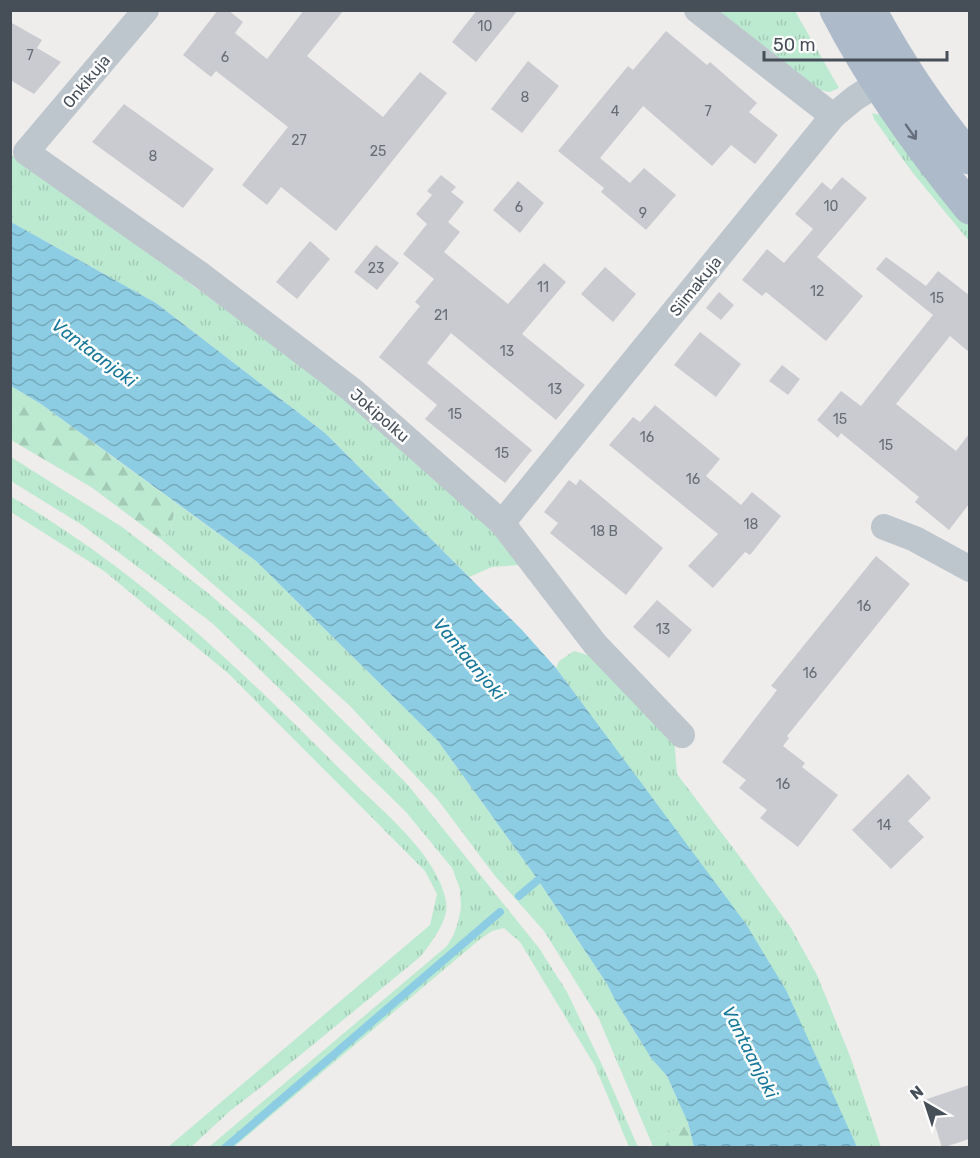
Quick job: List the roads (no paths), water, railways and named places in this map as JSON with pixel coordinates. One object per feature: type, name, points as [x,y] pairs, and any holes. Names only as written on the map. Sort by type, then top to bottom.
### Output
[{"type":"main road","points":[[836,10],[877,84],[928,157],[969,208]]},
{"type":"main road","points":[[870,10],[904,66],[969,158]]},
{"type":"street","name":"Onkikuja","points":[[26,152],[146,10]]},
{"type":"street","points":[[698,10],[833,116]]},
{"type":"street","name":"Siimakuja","points":[[502,523],[833,116],[855,98],[904,66]]},
{"type":"street","name":"Jokipolku","points":[[26,152],[201,275],[352,390],[502,523],[596,644],[682,735]]},
{"type":"street","points":[[884,527],[915,539],[969,569]]},
{"type":"water","name":"Vantaanjoki","points":[[11,222],[156,303],[325,433],[522,630],[556,668],[746,924],[786,990],[857,1147],[694,1147],[688,1123],[667,1076],[651,1058],[607,984],[538,880],[438,741],[256,561],[41,404],[11,386]]},
{"type":"waterway","points":[[519,896],[538,880]]},
{"type":"waterway","points":[[225,1148],[500,912]]}]
